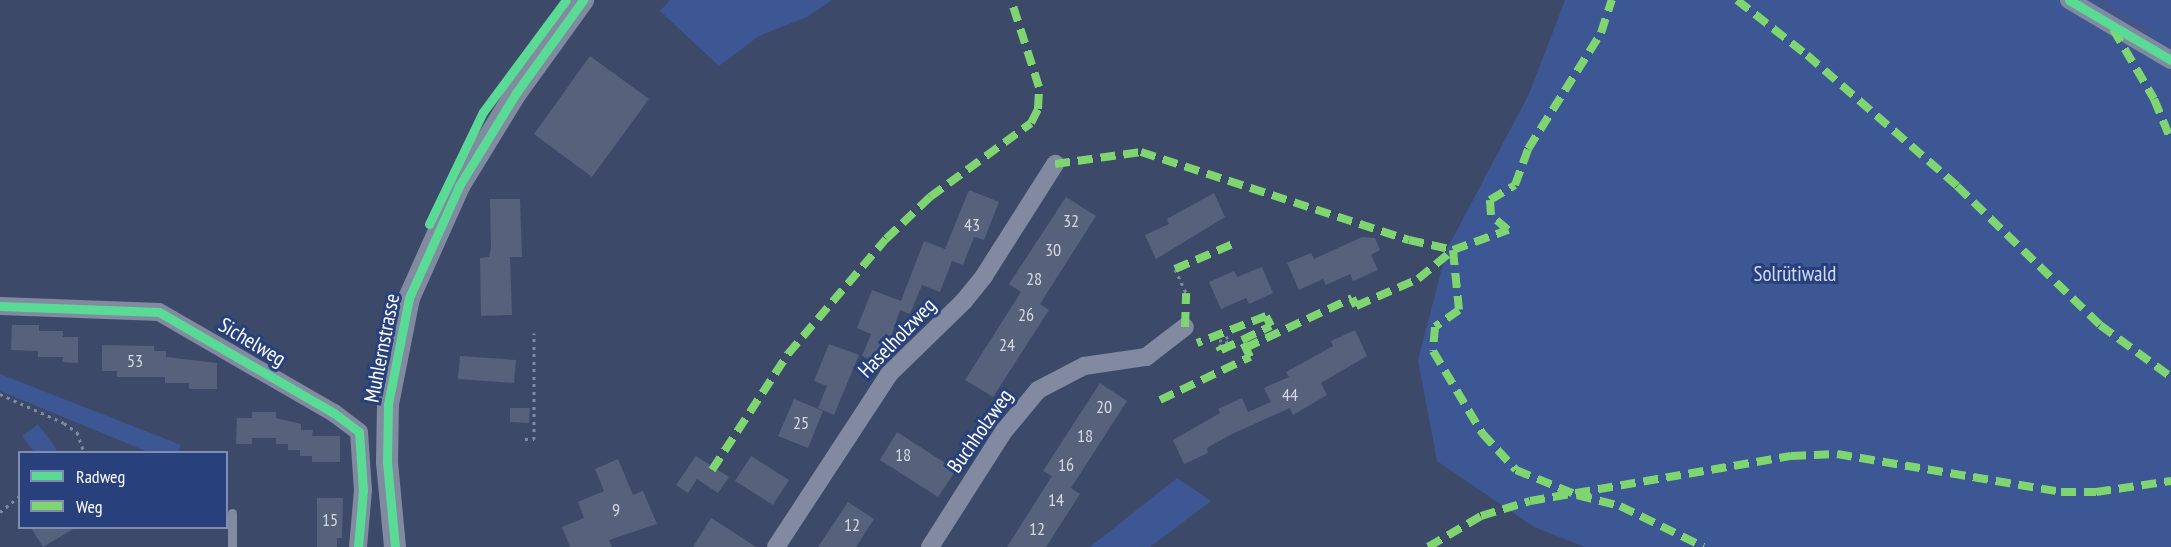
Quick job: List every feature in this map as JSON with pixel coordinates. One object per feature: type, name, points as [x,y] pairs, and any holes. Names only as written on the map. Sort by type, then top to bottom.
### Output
[{"type":"street","name":"Muhlernstrasse","points":[[393,543],[387,462],[388,404],[398,339],[417,277],[459,186],[516,93],[583,0]]},
{"type":"street","points":[[2069,0],[2171,60]]},
{"type":"street","name":"Haselholzweg","points":[[776,547],[889,374],[978,285],[1055,165]]},
{"type":"street","name":"Sichelweg","points":[[1,306],[159,312],[334,413],[359,432],[363,490],[358,547]]},
{"type":"street","name":"Buchholzweg","points":[[930,547],[1004,431],[1038,390],[1084,366],[1146,357],[1185,327]]},
{"type":"lane","points":[[231,513],[232,547]]},
{"type":"path","points":[[1175,269],[1186,293]]},
{"type":"path","points":[[525,439],[534,439],[534,333]]},
{"type":"path","points":[[1219,340],[1229,339],[1219,346]]},
{"type":"path","points":[[0,394],[64,423],[77,432],[83,451]]},
{"type":"path","points":[[0,512],[18,498]]},
{"type":"green space","points":[[670,0],[832,0],[807,17],[759,36],[719,66],[660,11]]},
{"type":"green space","name":"Solrütiwald","points":[[1565,0],[2171,0],[2171,547],[1585,547],[1534,527],[1437,461],[1418,360],[1447,249],[1529,94]]},
{"type":"green space","points":[[0,374],[181,445],[178,451],[146,451],[0,391]]},
{"type":"green space","points":[[38,424],[57,450],[33,451],[22,436]]},
{"type":"green space","points":[[1177,478],[1211,501],[1150,547],[1090,547]]},
{"type":"building","points":[[590,56],[649,99],[592,177],[534,134]]},
{"type":"building","points":[[969,190],[999,202],[984,240],[974,237],[963,265],[952,261],[940,292],[922,285],[910,314],[900,310],[886,351],[882,349],[876,362],[862,356],[871,334],[857,328],[872,290],[901,301],[924,241],[945,249]]},
{"type":"building","points":[[1214,193],[1225,217],[1156,259],[1145,235],[1169,224],[1167,219]]},
{"type":"building","points":[[1066,197],[1096,216],[1040,304],[1049,310],[993,397],[965,380],[1021,292],[1009,284]]},
{"type":"building","points":[[490,199],[520,199],[522,257],[510,257],[512,315],[481,316],[480,258],[489,257],[491,248]]},
{"type":"building","points":[[1362,237],[1375,238],[1380,250],[1371,255],[1378,270],[1353,281],[1350,274],[1326,285],[1323,279],[1299,290],[1287,263],[1311,253],[1314,259]]},
{"type":"building","points":[[1262,267],[1273,293],[1249,304],[1246,298],[1221,309],[1209,282],[1234,271],[1237,277]]},
{"type":"building","points":[[12,325],[39,325],[39,331],[63,331],[63,337],[78,337],[78,363],[62,362],[63,357],[38,357],[38,351],[11,350]]},
{"type":"building","points":[[1355,330],[1367,356],[1321,383],[1327,395],[1293,415],[1290,408],[1230,435],[1207,448],[1208,453],[1184,464],[1173,440],[1220,413],[1218,409],[1242,398],[1248,412],[1271,402],[1264,388],[1289,377],[1286,372],[1333,346],[1331,341]]},
{"type":"building","points":[[829,344],[859,355],[834,415],[818,408],[827,386],[814,381]]},
{"type":"building","points":[[102,345],[154,346],[154,351],[166,351],[166,357],[217,363],[217,389],[189,389],[189,383],[165,383],[165,377],[117,377],[117,371],[102,371]]},
{"type":"building","points":[[460,356],[516,360],[514,383],[458,379]]},
{"type":"building","points":[[1100,383],[1127,401],[1071,488],[1080,494],[1046,547],[1007,547],[1052,476],[1043,471]]},
{"type":"building","points":[[794,399],[823,411],[808,448],[778,436]]},
{"type":"building","points":[[510,408],[530,408],[529,423],[510,422]]},
{"type":"building","points":[[252,412],[276,412],[276,418],[301,424],[301,430],[313,430],[312,436],[340,436],[340,462],[312,462],[312,456],[300,456],[300,450],[288,450],[288,444],[276,444],[276,438],[252,438],[252,444],[236,444],[237,418],[252,418]]},
{"type":"building","points":[[897,432],[956,470],[938,497],[880,460]]},
{"type":"building","points":[[696,456],[729,477],[718,493],[697,479],[688,493],[676,485]]},
{"type":"building","points":[[751,456],[789,480],[773,505],[735,481]]},
{"type":"building","points":[[618,459],[633,495],[643,491],[657,524],[609,540],[612,547],[570,547],[562,527],[584,518],[578,502],[604,491],[595,469]]},
{"type":"building","points":[[317,498],[343,498],[342,538],[337,538],[337,547],[317,547]]},
{"type":"building","points":[[848,502],[874,519],[856,547],[818,547]]},
{"type":"building","points":[[711,518],[724,526],[756,547],[693,547]]},
{"type":"building","points":[[32,529],[73,529],[43,547]]},
{"type":"waterway","points":[[2098,0],[2148,33]]},
{"type":"marked path","points":[[712,470],[788,354],[886,239],[930,197],[1031,123],[1038,109],[1039,87],[1011,0]]},
{"type":"marked path","points":[[1245,348],[1352,298],[1356,306],[1418,279],[1453,250],[1508,230],[1491,215],[1490,200],[1515,185],[1528,149],[1601,33],[1612,0]]},
{"type":"marked path","points":[[1737,0],[1807,55],[1957,186],[2100,325],[2171,377]]},
{"type":"marked path","points":[[2113,29],[2154,99],[2171,140]]},
{"type":"marked path","points":[[1055,164],[1141,152],[1409,240],[1453,250]]},
{"type":"marked path","points":[[1175,269],[1235,243]]},
{"type":"marked path","points":[[1453,250],[1459,310],[1435,327],[1433,351],[1482,433],[1516,470],[1577,495],[1620,506],[1704,547]]},
{"type":"marked path","points":[[1185,327],[1186,293]]},
{"type":"marked path","points":[[1160,400],[1250,357],[1242,340],[1271,326],[1266,316],[1197,343]]},
{"type":"marked path","points":[[1219,346],[1221,350],[1242,340]]},
{"type":"marked path","points":[[1428,547],[1481,516],[1530,501],[1791,456],[1837,454],[2061,492],[2096,492],[2171,481]]},
{"type":"cycle path","points":[[429,224],[483,112],[566,0]]},
{"type":"cycle path","points":[[395,547],[387,462],[388,404],[409,298],[459,186],[516,93],[583,0]]},
{"type":"cycle path","points":[[2069,0],[2171,60]]},
{"type":"cycle path","points":[[1,306],[159,312],[334,413],[359,432],[363,490],[358,547]]}]
